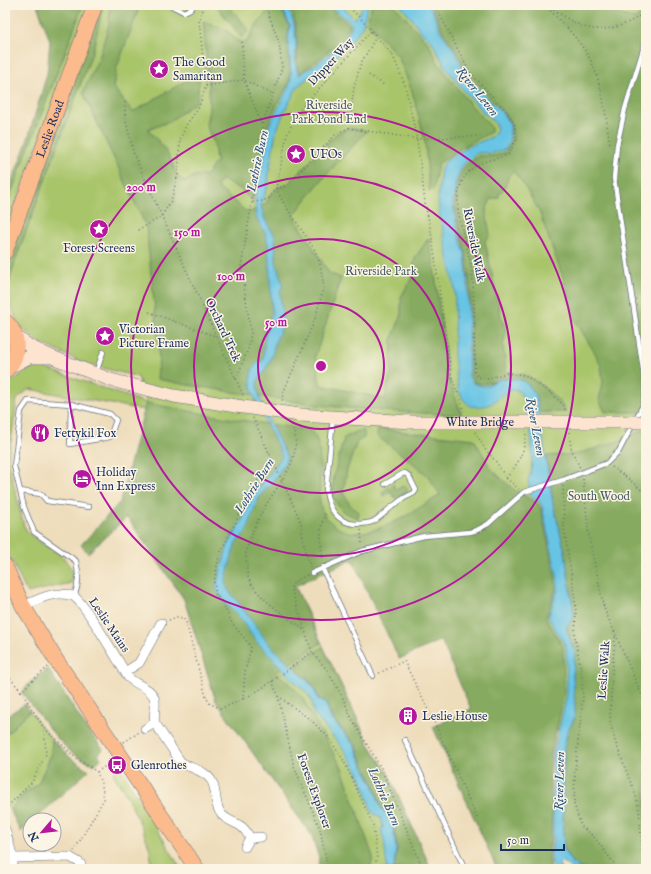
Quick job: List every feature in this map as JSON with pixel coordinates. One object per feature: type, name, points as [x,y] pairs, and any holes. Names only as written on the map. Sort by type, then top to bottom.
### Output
[{"type":"main road","name":"Leslie Road","points":[[5,252],[95,5]]},
{"type":"main road","points":[[5,321],[12,328],[17,344],[13,361],[6,370]]},
{"type":"main road","name":"White Bridge","points":[[15,336],[31,347],[52,357],[111,380],[174,396],[241,403],[296,420],[333,418],[410,422],[646,422]]},
{"type":"main road","points":[[6,370],[29,357],[52,357]]},
{"type":"main road","points":[[5,566],[24,606],[116,759],[196,869]]},
{"type":"street","name":"Leslie Mains","points":[[24,606],[47,595],[59,594],[74,597],[84,608],[131,681],[150,691],[155,701],[155,723]]},
{"type":"street","name":"Leslie Mains","points":[[125,672],[139,663],[161,623]]},
{"type":"street","points":[[145,729],[155,723],[180,761],[184,765],[203,772],[208,776],[214,785],[216,804],[221,814],[243,827],[250,838]]},
{"type":"street","points":[[5,829],[13,858],[13,869]]},
{"type":"street","points":[[250,838],[261,837]]},
{"type":"street","points":[[245,847],[250,838]]},
{"type":"street","points":[[13,858],[70,857],[80,864],[83,869]]},
{"type":"lane","points":[[170,5],[184,12],[192,8],[193,5]]},
{"type":"lane","points":[[312,573],[362,551],[424,536],[477,530],[488,524],[525,492],[563,480],[607,463],[619,452],[643,405],[645,382],[614,178],[617,145],[646,40]]},
{"type":"lane","points":[[96,374],[103,352]]},
{"type":"lane","points":[[71,404],[70,444],[110,437],[116,420],[110,414],[71,404],[28,401],[21,411],[14,466],[24,507],[34,532],[76,561],[79,574],[78,585],[74,597]]},
{"type":"lane","points":[[333,418],[326,490],[330,506],[333,511],[343,522],[350,524],[369,523],[396,503],[414,493],[416,490],[409,476],[405,473],[385,484]]},
{"type":"lane","points":[[20,491],[41,494],[47,501],[55,503],[89,507]]},
{"type":"lane","points":[[323,568],[373,676]]},
{"type":"lane","points":[[405,740],[465,869]]},
{"type":"path","points":[[138,230],[161,217],[171,201],[178,174],[180,140],[186,126],[198,108],[206,86],[199,20],[204,5]]},
{"type":"path","points":[[236,379],[248,347],[251,332],[241,267],[252,202],[262,126],[282,68],[279,42],[264,5]]},
{"type":"path","points":[[347,5],[365,23],[393,56],[405,85],[417,139],[451,374],[466,415]]},
{"type":"path","name":"Riverside Walk","points":[[436,5],[469,70],[476,80],[507,112],[514,124],[516,140],[508,155],[481,162],[468,171],[460,184],[457,204],[461,228],[468,252],[473,285],[475,372],[478,377],[487,379],[506,373],[525,375],[550,392],[564,406],[568,417]]},
{"type":"path","points":[[546,5],[579,25],[597,29],[615,28],[635,19],[646,11]]},
{"type":"path","points":[[546,5],[576,38],[594,66],[603,95],[610,148]]},
{"type":"path","name":"Dipper Way","points":[[276,188],[287,135],[297,113],[371,31]]},
{"type":"path","points":[[349,128],[354,87],[361,63],[376,37]]},
{"type":"path","points":[[242,42],[244,80],[262,126]]},
{"type":"path","points":[[369,75],[384,85]]},
{"type":"path","points":[[206,86],[244,80],[273,94]]},
{"type":"path","name":"Orchard Trek","points":[[125,102],[125,117],[134,155],[215,336],[236,379],[241,403]]},
{"type":"path","points":[[252,202],[264,201],[276,188],[287,185],[337,133],[349,128],[417,139],[482,136]]},
{"type":"path","points":[[276,188],[283,202],[315,250],[320,264],[324,287],[314,322],[283,393],[282,403]]},
{"type":"path","points":[[149,312],[215,336]]},
{"type":"path","points":[[251,414],[301,522],[302,540],[312,573],[294,582],[291,588],[312,652],[327,670],[342,696],[352,719],[381,768],[423,869]]},
{"type":"path","points":[[296,420],[296,444],[292,465],[264,509],[253,531],[246,552],[247,573],[252,585],[259,593],[304,630]]},
{"type":"path","points":[[472,426],[485,449],[497,463],[506,478],[512,484],[525,492]]},
{"type":"path","points":[[506,478],[514,469],[526,443],[526,431],[522,426]]},
{"type":"path","points":[[569,432],[571,448],[582,472]]},
{"type":"path","points":[[244,699],[245,672],[251,648],[232,623],[222,602],[216,595],[214,582],[219,556],[254,485],[273,460]]},
{"type":"path","points":[[607,463],[646,494]]},
{"type":"path","name":"Leslie Walk","points":[[582,472],[589,537],[595,567],[604,608],[615,635],[610,720],[614,741],[636,796],[639,810],[644,869]]},
{"type":"path","points":[[563,480],[564,529],[576,611],[575,637],[581,670],[583,697],[575,770],[574,804],[581,826],[594,838],[618,869]]},
{"type":"path","points":[[323,568],[320,534],[323,518],[330,506]]},
{"type":"path","points":[[361,530],[362,551]]},
{"type":"path","points":[[177,617],[183,618],[189,629],[206,697],[210,704],[220,708],[244,699],[312,652]]},
{"type":"path","points":[[615,635],[646,705]]},
{"type":"path","points":[[373,676],[404,661],[436,726],[477,818]]},
{"type":"path","points":[[21,691],[51,665]]},
{"type":"path","points":[[5,672],[21,691],[44,728],[76,758],[97,772],[102,786],[104,799],[70,857]]},
{"type":"path","name":"Forest Explorer","points":[[272,681],[278,696],[294,766],[320,829],[328,869]]},
{"type":"path","points":[[278,696],[312,721],[329,738],[344,762],[373,825],[377,857],[374,869]]},
{"type":"path","points":[[5,810],[32,782],[46,754],[44,728]]},
{"type":"path","points":[[97,772],[116,759],[122,743],[145,729]]},
{"type":"green space","points":[[37,5],[83,5],[5,209],[5,199],[27,142],[47,74],[50,41]]},
{"type":"green space","points":[[83,5],[89,5],[5,233],[5,209]]},
{"type":"green space","points":[[98,5],[103,5],[93,50],[15,261],[6,295],[5,262]]},
{"type":"green space","name":"Riverside Park","points":[[103,5],[575,5],[599,8],[604,5],[646,5],[646,869],[572,755],[522,666],[352,559],[295,586],[369,744],[389,775],[431,869],[318,869],[319,858],[312,836],[216,701],[184,599],[127,517],[150,413],[138,377],[83,363],[39,342],[19,326],[6,295],[15,261],[93,50]]},
{"type":"green space","points":[[110,5],[141,5],[117,67],[113,87],[133,112],[200,72],[197,101],[170,121],[148,130],[166,151],[176,174],[185,182],[194,176],[206,175],[216,162],[214,143],[206,125],[209,109],[209,85],[203,21],[225,29],[238,41],[246,43],[262,18],[275,7],[274,5],[280,5],[289,26],[289,83],[267,126],[252,200],[240,189],[221,179],[217,187],[248,213],[266,204],[274,191],[287,185],[337,133],[349,128],[367,131],[319,183],[294,216],[329,273],[341,278],[315,357],[320,385],[385,399],[391,371],[392,339],[401,316],[401,297],[411,279],[415,258],[428,239],[433,259],[448,377],[462,415],[382,411],[317,405],[157,379],[159,358],[158,340],[146,226],[83,93],[100,55],[109,24]]},
{"type":"green space","points":[[216,5],[228,5],[249,30],[241,37]]},
{"type":"green space","points":[[289,5],[326,5],[350,25],[342,40],[300,73],[297,68],[296,28]]},
{"type":"green space","points":[[372,5],[394,5],[429,44],[438,63],[470,104],[491,127],[491,132],[461,148],[438,164],[433,189],[429,191],[425,141],[412,91],[398,56],[367,22]]},
{"type":"green space","points":[[430,5],[570,5],[599,8],[635,19],[646,11],[646,412],[605,412],[599,399],[603,383],[601,366],[575,320],[564,280],[539,211],[522,182],[513,171],[509,175],[498,198],[491,199],[486,211],[490,235],[485,241],[501,317],[506,332],[503,345],[506,372],[518,373],[530,377],[548,391],[564,407],[566,412],[539,412],[537,407],[506,379],[481,384],[474,382],[471,376],[470,285],[466,253],[455,204],[458,182],[464,167],[478,156],[495,156],[506,152],[513,139],[511,124],[504,113],[467,72],[457,51],[443,32],[435,12]]},
{"type":"green space","points":[[42,367],[146,403],[144,410],[29,389],[17,399],[8,462],[24,526],[30,535],[64,558],[73,571],[71,583],[27,593],[5,547],[5,386],[29,369]]},
{"type":"green space","points":[[146,403],[222,417],[309,430],[315,436],[320,455],[320,499],[322,510],[329,521],[345,531],[358,533],[388,525],[417,510],[440,495],[428,476],[377,436],[378,429],[474,439],[491,469],[513,489],[537,503],[541,509],[555,575],[556,589],[546,618],[563,647],[564,694],[551,757],[550,777],[552,810],[549,854],[551,869],[497,869],[433,727],[471,709],[441,640],[399,659],[352,559],[295,586],[321,643],[277,672],[301,695],[342,768],[373,857],[370,869],[318,869],[319,858],[312,836],[216,701],[184,599],[127,517],[88,553],[81,545],[120,502]]},
{"type":"green space","name":"South Wood","points":[[646,430],[646,869],[582,869],[572,864],[564,849],[564,748],[568,730],[574,719],[573,675],[575,653],[566,628],[574,616],[565,552],[553,504],[546,456],[577,454],[619,441]]},
{"type":"green space","points":[[358,431],[364,431],[364,438],[357,442],[347,470],[343,493],[351,506],[359,512],[358,518],[343,512],[332,497],[334,475],[344,438]]},
{"type":"green space","points":[[393,484],[396,490],[405,485],[408,491],[395,498],[391,491],[383,496],[382,492]]},
{"type":"green space","points":[[323,647],[369,744],[389,775],[431,869],[394,869],[397,848],[394,827],[388,814],[381,807],[374,784],[365,768],[356,745],[332,718],[327,703],[319,699],[313,685],[294,666]]},
{"type":"green space","points":[[48,669],[87,729],[103,749],[98,755],[101,759],[94,765],[70,751],[63,744],[22,693],[29,683]]},
{"type":"green space","points":[[25,704],[30,711],[5,736],[5,717]]},
{"type":"green space","points":[[30,711],[52,740],[51,755],[38,784],[22,796],[10,810],[5,803],[5,736]]},
{"type":"green space","points":[[52,740],[72,759],[89,770],[43,812],[22,812],[21,832],[10,810],[22,796],[38,784],[51,755]]},
{"type":"green space","points":[[120,767],[181,869],[151,869],[150,850],[143,830],[113,773]]},
{"type":"water","points":[[281,5],[286,5],[294,25],[296,38],[296,61],[299,75],[315,65],[344,41],[352,25],[330,5],[341,5],[354,19],[359,14],[363,5],[368,5],[362,27],[350,43],[324,68],[298,86],[284,112],[276,132],[268,185],[261,205],[265,220],[275,236],[276,262],[283,285],[280,291],[283,325],[275,342],[272,356],[257,384],[259,395],[270,423],[287,457],[277,475],[259,498],[245,534],[236,542],[226,582],[228,590],[269,644],[313,686],[318,699],[326,704],[331,718],[355,746],[364,768],[373,784],[381,808],[388,814],[393,827],[396,848],[394,869],[387,869],[384,839],[381,831],[383,826],[381,818],[372,812],[363,782],[354,765],[345,751],[314,714],[312,701],[308,694],[256,641],[236,613],[226,604],[216,589],[228,545],[242,521],[251,499],[282,457],[254,398],[251,385],[251,374],[255,365],[263,360],[265,336],[272,313],[268,244],[265,233],[256,217],[255,198],[269,126],[290,84],[291,73],[288,39],[290,26]]},
{"type":"water","name":"River Leven","points":[[400,5],[428,5],[433,12],[441,32],[455,51],[465,73],[503,114],[510,125],[510,139],[506,149],[494,153],[477,153],[462,166],[456,182],[453,203],[457,228],[465,254],[468,284],[469,377],[473,383],[480,386],[487,385],[500,379],[522,380],[528,384],[536,395],[553,504],[565,552],[574,616],[566,628],[575,653],[573,675],[575,709],[574,719],[568,730],[564,748],[563,830],[564,850],[572,863],[582,869],[572,869],[561,861],[559,864],[561,869],[553,869],[551,855],[553,838],[553,756],[567,694],[566,647],[548,617],[558,589],[557,575],[542,507],[539,501],[531,496],[528,480],[531,473],[532,450],[530,424],[527,411],[521,394],[514,389],[503,394],[491,404],[479,407],[470,406],[463,399],[458,389],[454,355],[455,290],[439,211],[438,196],[441,169],[444,163],[454,155],[472,145],[492,137],[497,131],[496,124],[466,93],[446,68],[431,40],[422,33]]},
{"type":"place","name":"The Good Samaritan","points":[[159,69]]},
{"type":"place","name":"UFOs","points":[[296,154]]},
{"type":"place","name":"Forest Screens","points":[[99,229]]},
{"type":"place","name":"Victorian Picture Frame","points":[[105,336]]},
{"type":"place","name":"Fettykil Fox","points":[[40,433]]},
{"type":"place","name":"Holiday Inn Express","points":[[82,479]]},
{"type":"place","name":"Leslie House","points":[[408,716]]},
{"type":"place","name":"Glenrothes","points":[[117,765]]},
{"type":"park label","name":"Riverside Park Pond End","points":[[329,112]]},
{"type":"water label","name":"Lothrie Burn","points":[[258,161]]},
{"type":"water label","name":"Lothrie Burn","points":[[255,486]]},
{"type":"water label","name":"Lothrie Burn","points":[[384,797]]}]
